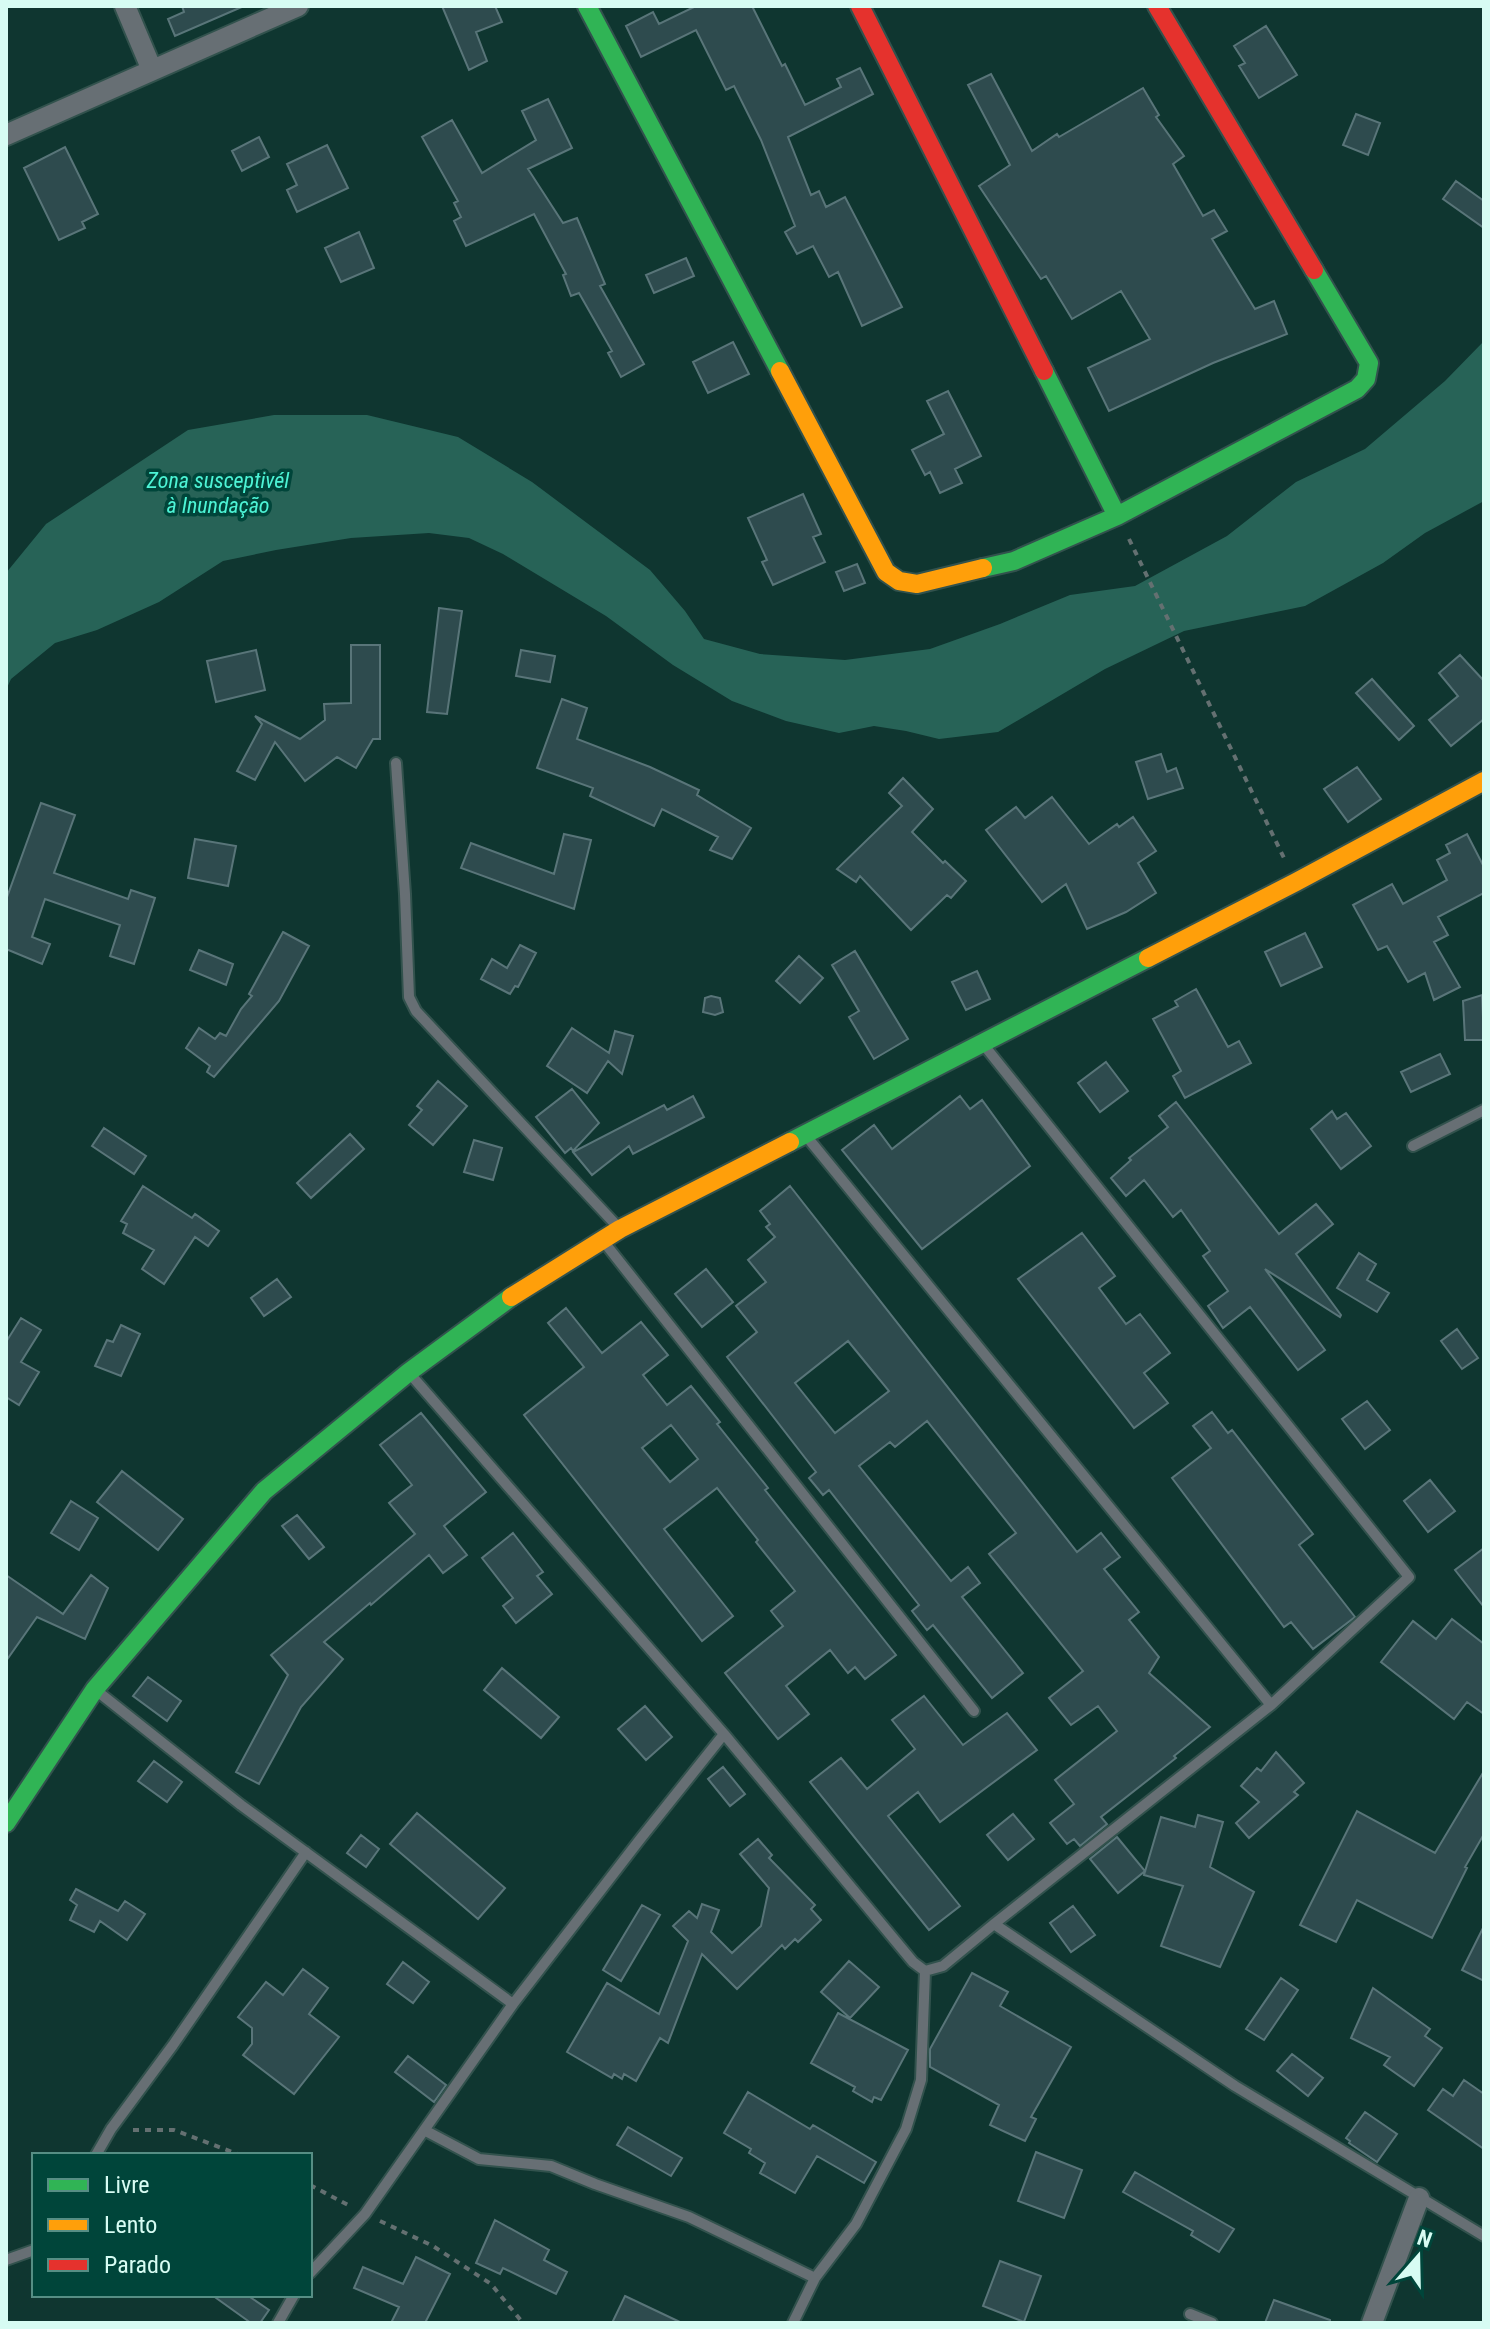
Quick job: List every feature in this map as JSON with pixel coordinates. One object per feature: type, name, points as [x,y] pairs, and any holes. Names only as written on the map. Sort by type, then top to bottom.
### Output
[{"type":"street","points":[[125,6],[152,70]]},
{"type":"street","points":[[6,135],[298,6]]},
{"type":"street","points":[[587,6],[886,572],[899,581],[917,584],[1014,561],[1117,516],[1357,389],[1366,379],[1369,363],[1157,6]]},
{"type":"street","points":[[860,6],[1117,516]]},
{"type":"street","points":[[6,1823],[95,1689],[264,1491],[409,1372],[527,1285],[620,1229],[1296,882],[1484,781]]},
{"type":"street","points":[[1372,2323],[1419,2198]]},
{"type":"lane","points":[[396,763],[409,997],[416,1011],[620,1229]]},
{"type":"lane","points":[[925,1971],[943,1966],[1271,1705],[1409,1577],[982,1043]]},
{"type":"lane","points":[[1413,1146],[1484,1110]]},
{"type":"lane","points":[[804,1133],[1271,1705]]},
{"type":"lane","points":[[602,1239],[974,1711]]},
{"type":"lane","points":[[409,1372],[724,1734],[913,1962],[925,1971]]},
{"type":"lane","points":[[95,1689],[241,1805],[513,2004]]},
{"type":"lane","points":[[312,2271],[365,2214],[513,2004],[724,1734]]},
{"type":"lane","points":[[97,2153],[306,1852]]},
{"type":"lane","points":[[994,1924],[1235,2086],[1484,2236]]},
{"type":"lane","points":[[793,2323],[815,2278],[856,2224],[906,2129],[921,2080],[925,1971]]},
{"type":"lane","points":[[424,2130],[479,2159],[551,2166],[689,2217],[815,2278]]},
{"type":"lane","points":[[6,2260],[32,2251]]},
{"type":"lane","points":[[278,2323],[293,2297]]},
{"type":"lane","points":[[1190,2314],[1212,2323]]},
{"type":"path","points":[[1117,516],[1296,882]]},
{"type":"path","points":[[111,2129],[174,2130],[235,2153]]},
{"type":"path","points":[[312,2186],[433,2246],[491,2284],[523,2323]]},
{"type":"water","name":"Zona susceptivél à Inundação","points":[[1484,341],[1484,501],[1305,606],[1184,631],[1105,669],[998,732],[939,739],[874,726],[839,733],[786,721],[732,701],[673,665],[606,616],[503,554],[469,538],[429,533],[351,538],[223,561],[159,602],[97,630],[55,643],[11,679],[6,690],[6,573],[46,524],[188,430],[274,415],[367,415],[458,437],[532,482],[650,570],[704,639],[760,654],[845,660],[930,649],[1070,595],[1135,586],[1227,536],[1296,482],[1365,449],[1445,381]]},
{"type":"building","points":[[182,6],[244,6],[175,36],[168,19],[184,12]]},
{"type":"building","points":[[442,6],[495,6],[502,22],[476,32],[487,61],[469,70]]},
{"type":"building","points":[[696,6],[752,6],[805,105],[841,87],[837,79],[860,68],[873,94],[788,137],[811,195],[819,191],[826,207],[845,197],[902,307],[862,326],[838,272],[829,277],[813,246],[797,254],[785,232],[795,226],[761,140],[734,86],[726,90],[696,30],[641,57],[626,26],[653,12],[659,24]]},
{"type":"building","points":[[1266,26],[1297,75],[1259,98],[1239,66],[1245,63],[1234,46]]},
{"type":"building","points":[[991,74],[1032,151],[1057,134],[1059,137],[1143,88],[1159,115],[1156,117],[1184,156],[1173,164],[1203,216],[1214,210],[1227,231],[1212,239],[1255,309],[1274,301],[1287,334],[1213,363],[1109,411],[1088,368],[1150,339],[1121,291],[1072,319],[1046,276],[1041,279],[979,186],[1010,165],[968,85]]},
{"type":"building","points":[[548,99],[572,148],[528,169],[563,223],[577,218],[605,284],[600,286],[644,364],[621,377],[608,353],[612,351],[579,293],[571,296],[563,275],[566,274],[534,214],[466,246],[454,221],[461,217],[454,203],[458,201],[422,137],[452,120],[482,173],[536,140],[522,111]]},
{"type":"building","points":[[1356,114],[1380,123],[1368,155],[1343,145]]},
{"type":"building","points":[[259,137],[269,157],[242,171],[232,151]]},
{"type":"building","points":[[327,145],[348,188],[297,212],[287,190],[297,185],[287,164]]},
{"type":"building","points":[[65,147],[98,214],[82,222],[85,228],[59,240],[24,168]]},
{"type":"building","points":[[1456,181],[1484,201],[1484,228],[1443,199]]},
{"type":"building","points":[[359,232],[374,268],[341,282],[325,248]]},
{"type":"building","points":[[686,258],[694,276],[654,293],[646,275]]},
{"type":"building","points":[[733,342],[749,374],[708,393],[693,362]]},
{"type":"building","points":[[948,391],[981,456],[955,469],[962,483],[940,493],[930,472],[925,475],[912,450],[944,434],[927,401]]},
{"type":"building","points":[[803,494],[821,534],[813,537],[825,562],[773,585],[762,562],[767,560],[748,518]]},
{"type":"building","points":[[857,564],[865,583],[844,591],[836,572]]},
{"type":"building","points":[[439,608],[462,611],[447,714],[427,712]]},
{"type":"building","points":[[351,645],[380,645],[380,739],[373,739],[356,768],[337,757],[305,781],[275,742],[255,780],[237,771],[262,724],[255,716],[300,739],[325,720],[324,704],[351,703]]},
{"type":"building","points":[[256,650],[265,690],[216,702],[207,661]]},
{"type":"building","points":[[521,650],[555,656],[550,682],[516,676]]},
{"type":"building","points":[[1460,655],[1484,681],[1484,719],[1451,746],[1429,720],[1458,696],[1439,673]]},
{"type":"building","points":[[1372,679],[1414,726],[1399,740],[1356,693]]},
{"type":"building","points":[[562,699],[587,708],[577,739],[699,790],[697,795],[751,828],[732,859],[710,850],[718,837],[662,809],[654,826],[590,796],[593,788],[537,768]]},
{"type":"building","points":[[1161,754],[1167,772],[1176,768],[1183,788],[1148,799],[1136,762]]},
{"type":"building","points":[[1357,767],[1381,799],[1348,822],[1324,789]]},
{"type":"building","points":[[903,778],[933,809],[912,832],[966,881],[951,898],[947,895],[911,930],[860,876],[856,882],[837,869],[902,806],[889,793]]},
{"type":"building","points":[[1052,797],[1089,844],[1117,824],[1119,827],[1133,817],[1156,851],[1138,863],[1156,893],[1126,912],[1087,929],[1066,884],[1042,902],[986,830],[1016,807],[1025,818]]},
{"type":"building","points":[[41,803],[75,815],[54,873],[128,899],[131,890],[155,898],[134,964],[110,956],[120,925],[45,899],[32,937],[50,944],[42,964],[6,949],[6,900]]},
{"type":"building","points":[[564,834],[591,840],[574,909],[461,868],[471,843],[554,874]]},
{"type":"building","points":[[1467,834],[1484,867],[1484,893],[1438,917],[1448,935],[1434,942],[1460,987],[1434,1000],[1425,973],[1408,982],[1387,946],[1378,950],[1353,905],[1392,884],[1403,904],[1447,880],[1437,860],[1450,853],[1446,845]]},
{"type":"building","points":[[195,839],[236,846],[228,886],[188,878]]},
{"type":"building","points":[[283,932],[309,946],[279,1001],[214,1077],[207,1072],[210,1066],[186,1048],[199,1028],[215,1039],[220,1033],[226,1036],[252,996],[249,994]]},
{"type":"building","points":[[1305,933],[1322,967],[1281,986],[1265,952]]},
{"type":"building","points":[[520,945],[536,953],[518,987],[515,986],[510,994],[481,979],[492,959],[507,968]]},
{"type":"building","points":[[199,950],[233,964],[226,985],[190,970]]},
{"type":"building","points":[[855,951],[908,1039],[874,1059],[849,1017],[859,1011],[832,965]]},
{"type":"building","points":[[799,956],[823,978],[800,1003],[776,981]]},
{"type":"building","points":[[977,971],[990,999],[966,1010],[952,982]]},
{"type":"building","points":[[1196,989],[1228,1047],[1239,1041],[1251,1063],[1185,1098],[1173,1076],[1181,1071],[1153,1019],[1178,1006],[1175,1001]]},
{"type":"building","points":[[1482,995],[1484,1040],[1465,1040],[1463,1001]]},
{"type":"building","points":[[705,998],[720,998],[723,1012],[715,1015],[703,1012]]},
{"type":"building","points":[[572,1028],[609,1053],[615,1031],[633,1036],[622,1074],[608,1061],[587,1093],[547,1066]]},
{"type":"building","points":[[1440,1054],[1450,1074],[1411,1092],[1401,1072]]},
{"type":"building","points":[[1106,1062],[1128,1091],[1100,1112],[1078,1083]]},
{"type":"building","points":[[438,1081],[467,1106],[433,1145],[409,1125],[422,1110],[417,1106]]},
{"type":"building","points":[[572,1089],[599,1123],[573,1151],[571,1148],[565,1153],[536,1117]]},
{"type":"building","points":[[693,1096],[704,1117],[633,1154],[629,1146],[592,1175],[573,1152],[664,1105],[667,1110]]},
{"type":"building","points":[[960,1096],[970,1109],[982,1100],[1030,1166],[922,1249],[842,1150],[874,1125],[892,1149]]},
{"type":"building","points":[[1176,1102],[1279,1234],[1316,1204],[1333,1224],[1296,1254],[1340,1317],[1265,1269],[1325,1350],[1298,1370],[1250,1307],[1223,1328],[1208,1306],[1228,1291],[1203,1256],[1210,1251],[1181,1210],[1173,1217],[1144,1180],[1126,1196],[1111,1178],[1131,1160],[1129,1158],[1168,1127],[1159,1116]]},
{"type":"building","points":[[1332,1111],[1337,1119],[1346,1113],[1371,1146],[1341,1169],[1311,1129]]},
{"type":"building","points":[[104,1128],[146,1156],[134,1174],[92,1146]]},
{"type":"building","points":[[350,1134],[364,1149],[311,1198],[297,1183]]},
{"type":"building","points":[[474,1140],[502,1148],[493,1180],[464,1172]]},
{"type":"building","points":[[143,1186],[192,1218],[195,1214],[219,1231],[208,1246],[195,1237],[164,1284],[142,1269],[154,1250],[123,1233],[127,1224],[121,1221]]},
{"type":"building","points":[[790,1186],[1077,1552],[1101,1533],[1120,1557],[1104,1569],[1139,1612],[1129,1620],[1159,1657],[1149,1673],[1210,1727],[1101,1817],[1107,1824],[1080,1846],[1074,1839],[1067,1844],[1050,1823],[1074,1804],[1055,1780],[1117,1731],[1098,1706],[1071,1725],[1049,1698],[1083,1671],[989,1554],[1016,1533],[927,1421],[895,1447],[890,1442],[859,1466],[951,1581],[968,1567],[980,1583],[962,1597],[1023,1673],[992,1698],[933,1625],[927,1630],[912,1611],[919,1605],[829,1490],[823,1495],[809,1478],[816,1472],[727,1357],[757,1332],[736,1306],[766,1282],[748,1260],[775,1237],[766,1227],[770,1224],[760,1211]],"holes":[[[848,1341],[889,1391],[835,1433],[795,1383]]]},
{"type":"building","points":[[1082,1233],[1115,1276],[1099,1288],[1126,1324],[1140,1314],[1170,1353],[1144,1373],[1168,1403],[1134,1428],[1018,1279]]},
{"type":"building","points":[[1359,1253],[1376,1264],[1367,1280],[1389,1293],[1377,1312],[1337,1288]]},
{"type":"building","points":[[706,1269],[733,1302],[702,1327],[675,1294]]},
{"type":"building","points":[[277,1279],[291,1297],[264,1316],[251,1298]]},
{"type":"building","points":[[566,1308],[602,1353],[641,1322],[668,1355],[643,1375],[667,1405],[691,1386],[768,1488],[765,1490],[896,1655],[865,1679],[855,1667],[848,1673],[830,1650],[786,1686],[809,1714],[778,1739],[725,1673],[783,1626],[771,1611],[795,1591],[717,1488],[664,1529],[733,1616],[702,1641],[524,1415],[584,1367],[548,1323]],"holes":[[[671,1425],[698,1459],[670,1482],[642,1448]]]},
{"type":"building","points":[[21,1318],[41,1330],[21,1362],[39,1372],[19,1405],[6,1397],[6,1342]]},
{"type":"building","points":[[121,1325],[140,1334],[121,1376],[95,1366],[107,1340],[113,1342]]},
{"type":"building","points":[[1457,1329],[1478,1358],[1462,1369],[1441,1341]]},
{"type":"building","points":[[1367,1401],[1390,1430],[1365,1449],[1342,1419]]},
{"type":"building","points":[[1212,1412],[1228,1433],[1232,1430],[1313,1534],[1299,1545],[1355,1617],[1313,1649],[1291,1622],[1284,1627],[1172,1478],[1211,1448],[1193,1426]]},
{"type":"building","points":[[421,1413],[486,1492],[444,1526],[467,1555],[443,1573],[429,1555],[324,1642],[343,1659],[301,1707],[259,1784],[236,1772],[288,1675],[271,1655],[415,1534],[389,1503],[412,1485],[380,1445]]},
{"type":"building","points":[[122,1471],[183,1519],[158,1550],[97,1502]]},
{"type":"building","points":[[1430,1480],[1455,1511],[1428,1532],[1404,1501]]},
{"type":"building","points":[[71,1501],[98,1518],[79,1550],[51,1533]]},
{"type":"building","points":[[297,1515],[324,1547],[309,1559],[282,1526]]},
{"type":"building","points":[[513,1533],[543,1572],[537,1576],[552,1594],[516,1623],[503,1606],[513,1598],[482,1558]]},
{"type":"building","points":[[1484,1548],[1484,1607],[1455,1570]]},
{"type":"building","points":[[6,1575],[63,1614],[91,1575],[108,1588],[85,1639],[37,1617],[6,1661]]},
{"type":"building","points":[[1452,1619],[1484,1644],[1484,1714],[1467,1702],[1454,1719],[1381,1662],[1413,1621],[1436,1639]]},
{"type":"building","points":[[502,1668],[559,1717],[541,1738],[484,1690]]},
{"type":"building","points":[[148,1677],[181,1701],[167,1721],[133,1696]]},
{"type":"building","points":[[924,1696],[963,1745],[1007,1713],[1037,1750],[940,1822],[918,1792],[888,1816],[960,1906],[929,1930],[810,1782],[841,1758],[867,1789],[915,1749],[892,1720]]},
{"type":"building","points":[[645,1706],[672,1737],[646,1760],[618,1729]]},
{"type":"building","points":[[1276,1752],[1304,1783],[1294,1792],[1298,1795],[1249,1838],[1236,1823],[1259,1802],[1241,1786],[1257,1768],[1261,1771]]},
{"type":"building","points":[[154,1761],[182,1782],[167,1802],[138,1781]]},
{"type":"building","points":[[723,1767],[745,1794],[730,1806],[708,1779]]},
{"type":"building","points":[[1484,1771],[1484,1834],[1432,1938],[1357,1900],[1336,1942],[1300,1925],[1357,1811],[1435,1853]]},
{"type":"building","points":[[417,1813],[505,1888],[478,1919],[390,1844]]},
{"type":"building","points":[[1013,1814],[1034,1839],[1008,1860],[987,1835]]},
{"type":"building","points":[[1198,1815],[1223,1822],[1210,1867],[1254,1892],[1220,1967],[1161,1946],[1183,1886],[1144,1875],[1161,1817],[1195,1827]]},
{"type":"building","points":[[361,1835],[379,1849],[366,1867],[347,1853]]},
{"type":"building","points":[[1117,1837],[1145,1871],[1118,1893],[1090,1859]]},
{"type":"building","points":[[758,1839],[772,1855],[769,1858],[815,1905],[811,1909],[821,1920],[798,1942],[795,1939],[785,1949],[782,1945],[737,1989],[702,1954],[668,2043],[660,2038],[636,2081],[624,2074],[622,2079],[614,2074],[612,2078],[567,2052],[607,1983],[659,2014],[688,1941],[673,1926],[689,1911],[697,1918],[702,1904],[719,1910],[711,1932],[732,1953],[761,1926],[769,1888],[740,1854]]},
{"type":"building","points":[[76,1889],[118,1911],[125,1901],[145,1914],[127,1940],[100,1921],[94,1932],[70,1920],[77,1905],[70,1900]]},
{"type":"building","points":[[642,1905],[660,1915],[621,1981],[603,1970]]},
{"type":"building","points":[[1073,1906],[1095,1935],[1071,1952],[1050,1923]]},
{"type":"building","points":[[1484,1926],[1484,1981],[1462,1970]]},
{"type":"building","points":[[849,1961],[879,1987],[850,2018],[821,1992]]},
{"type":"building","points":[[403,1962],[429,1982],[413,2003],[387,1984]]},
{"type":"building","points":[[303,1969],[328,1988],[309,2014],[339,2037],[294,2094],[243,2055],[252,2044],[252,2028],[238,2017],[266,1982],[283,1995]]},
{"type":"building","points":[[972,1973],[1008,1992],[1000,2006],[1071,2047],[1031,2117],[1036,2119],[1025,2141],[990,2125],[999,2105],[930,2067],[930,2049]]},
{"type":"building","points":[[1281,1978],[1298,1990],[1264,2040],[1246,2029]]},
{"type":"building","points":[[1373,1988],[1430,2029],[1425,2036],[1442,2048],[1414,2086],[1384,2065],[1390,2057],[1351,2038]]},
{"type":"building","points":[[838,2013],[908,2050],[881,2100],[874,2097],[872,2102],[853,2091],[855,2087],[811,2063]]},
{"type":"building","points":[[1292,2054],[1323,2078],[1308,2096],[1277,2071]]},
{"type":"building","points":[[408,2056],[446,2085],[434,2102],[395,2072]]},
{"type":"building","points":[[1464,2080],[1484,2094],[1484,2149],[1428,2110],[1443,2089],[1453,2096]]},
{"type":"building","points":[[748,2092],[810,2129],[813,2125],[876,2162],[864,2183],[817,2156],[795,2193],[760,2173],[765,2163],[749,2153],[751,2149],[724,2133]]},
{"type":"building","points":[[1365,2112],[1397,2134],[1377,2162],[1346,2138]]},
{"type":"building","points":[[628,2127],[682,2158],[671,2176],[617,2145]]},
{"type":"building","points":[[1036,2152],[1082,2170],[1064,2218],[1018,2201]]},
{"type":"building","points":[[1135,2172],[1234,2229],[1219,2252],[1191,2235],[1193,2231],[1123,2192]]},
{"type":"building","points":[[495,2220],[549,2250],[544,2260],[567,2272],[556,2294],[503,2268],[500,2274],[476,2263]]},
{"type":"building","points":[[416,2257],[450,2274],[425,2323],[391,2323],[399,2307],[354,2288],[363,2267],[403,2284]]},
{"type":"building","points":[[1000,2261],[1041,2276],[1024,2322],[983,2306]]},
{"type":"building","points":[[625,2296],[682,2323],[612,2323]]},
{"type":"building","points":[[215,2297],[250,2297],[269,2310],[260,2323],[251,2323]]},
{"type":"building","points":[[1274,2300],[1330,2320],[1330,2323],[1265,2323]]},
{"type":"traffic: fast","points":[[587,6],[780,371]]},
{"type":"traffic: fast","points":[[983,568],[1014,561],[1117,516],[1357,389],[1366,379],[1369,363],[1314,270]]},
{"type":"traffic: fast","points":[[1044,371],[1117,516]]},
{"type":"traffic: fast","points":[[790,1142],[1148,958]]},
{"type":"traffic: fast","points":[[6,1823],[95,1689],[264,1491],[409,1372],[511,1297]]},
{"type":"traffic: slow","points":[[780,371],[886,572],[899,581],[917,584],[983,568]]},
{"type":"traffic: slow","points":[[1148,958],[1484,781]]},
{"type":"traffic: slow","points":[[511,1297],[620,1229],[790,1142]]},
{"type":"traffic: jam","points":[[860,6],[1044,371]]},
{"type":"traffic: jam","points":[[1157,6],[1314,270]]}]
